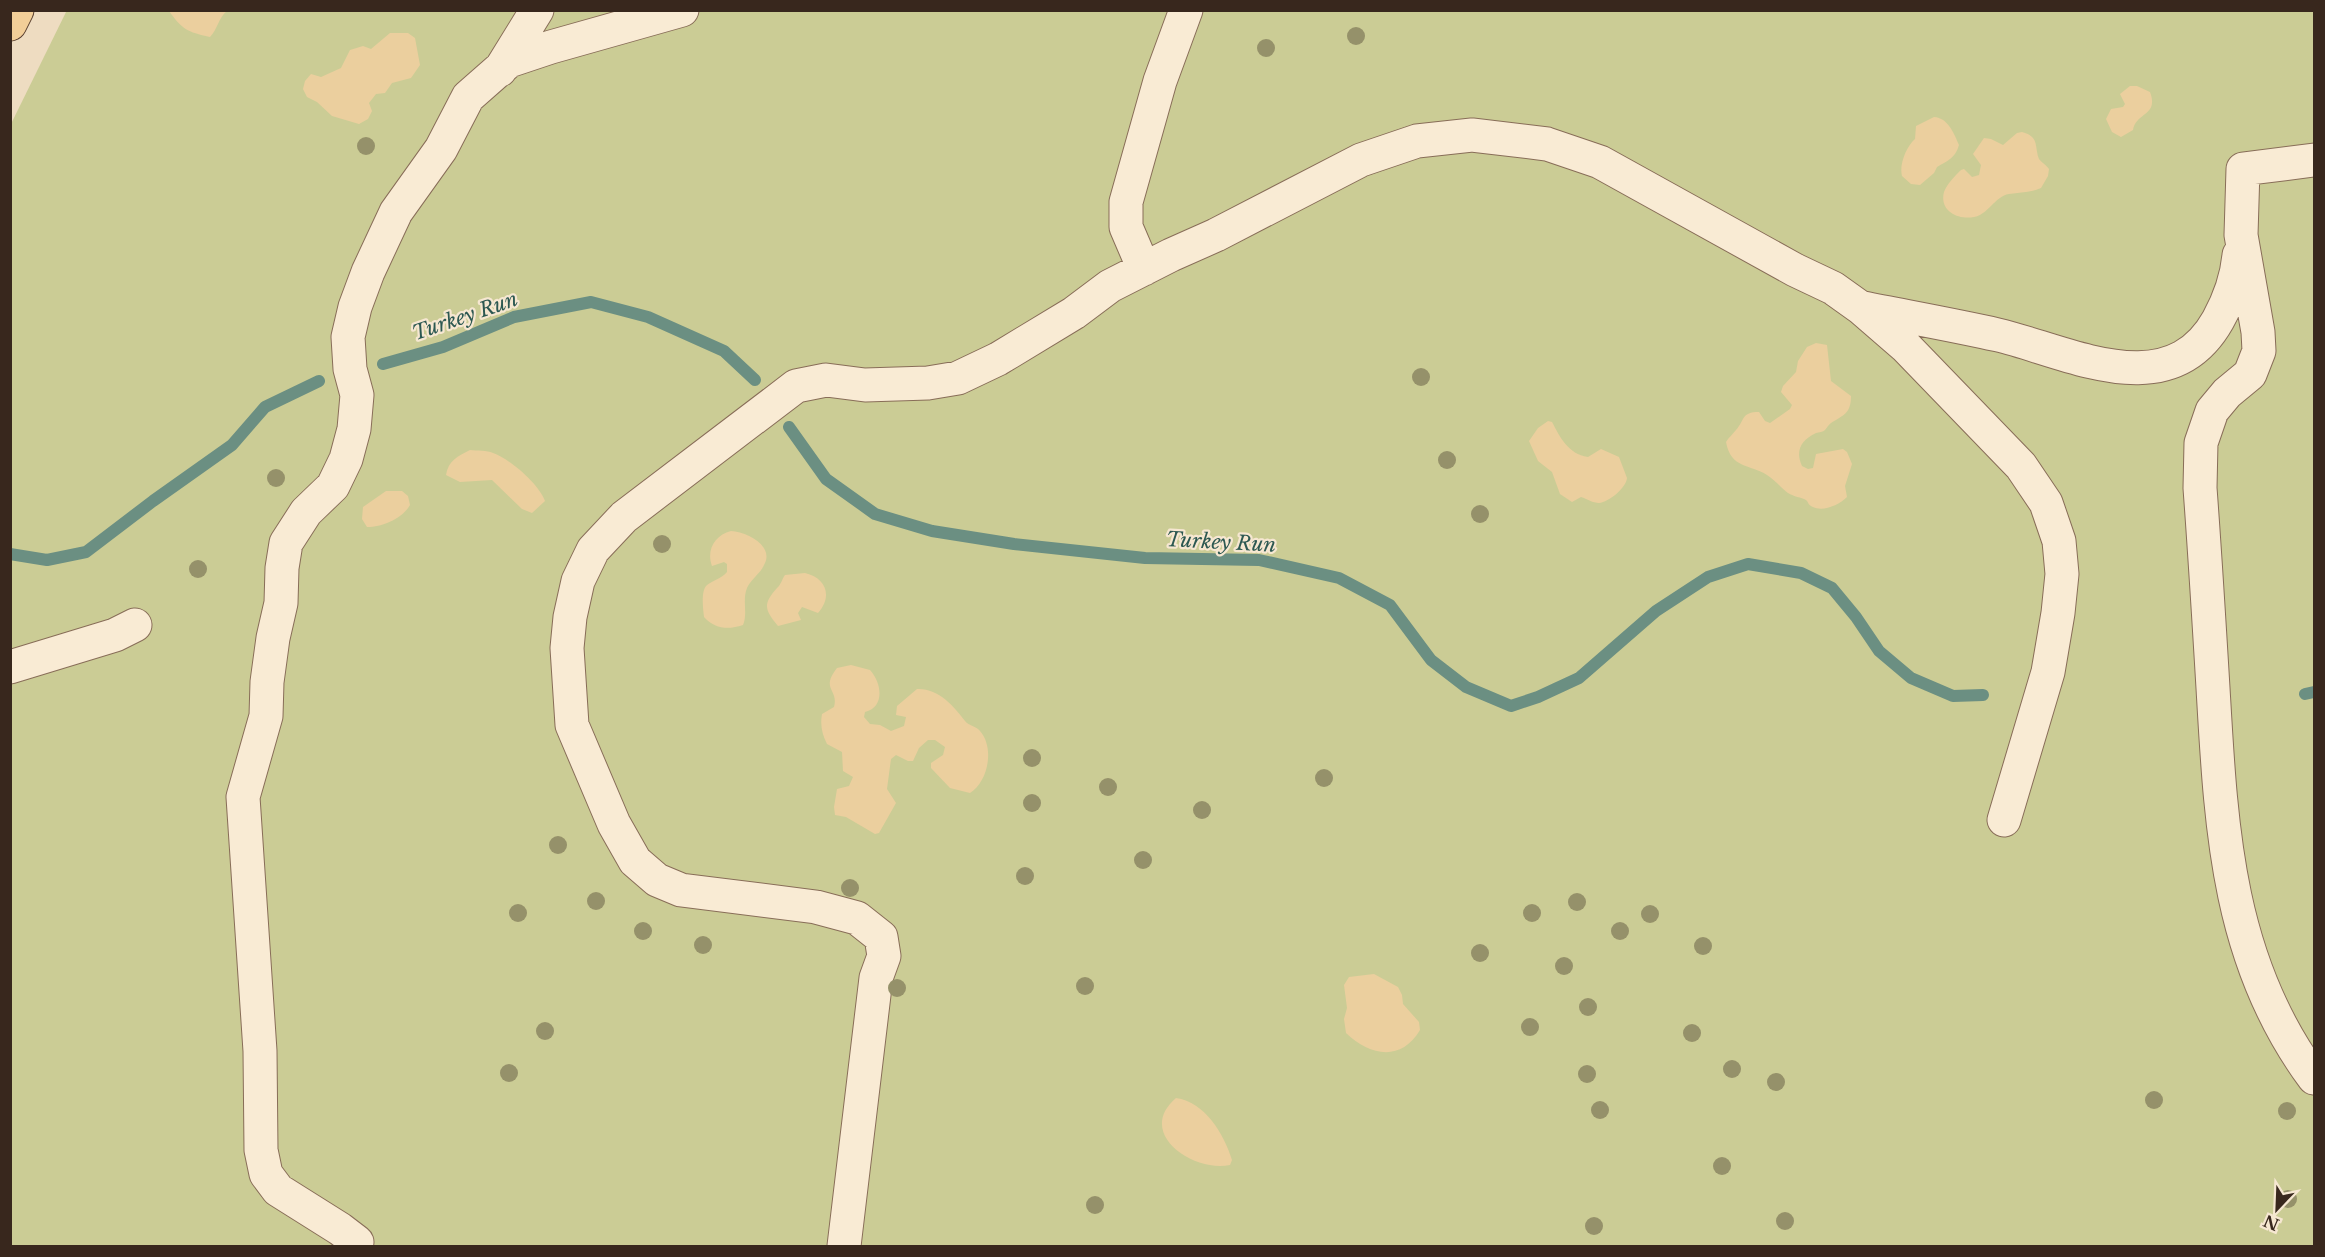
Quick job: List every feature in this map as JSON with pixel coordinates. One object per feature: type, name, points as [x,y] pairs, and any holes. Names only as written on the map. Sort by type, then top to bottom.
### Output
[{"type":"main road","points":[[10,24],[17,10]]},
{"type":"lane","points":[[500,69],[537,10]]},
{"type":"lane","points":[[356,1246],[357,1242],[340,1229],[278,1190],[266,1174],[261,1150],[260,1051],[243,797],[266,716],[267,682],[281,603],[282,568],[286,543],[306,512],[333,486],[346,459],[354,429],[357,395],[350,369],[348,337],[355,307],[368,272],[396,212],[441,149],[468,97],[509,61],[682,10]]},
{"type":"lane","points":[[1144,269],[1126,227],[1126,202],[1160,81],[1186,10]]},
{"type":"lane","points":[[844,1246],[876,978],[884,956],[881,937],[857,918],[816,907],[681,890],[657,880],[635,861],[614,824],[572,725],[567,648],[570,616],[578,581],[593,550],[624,517],[796,386],[826,380],[865,385],[928,384],[958,378],[998,359],[1074,313],[1110,286],[1216,235],[1360,160],[1417,141],[1472,135],[1547,144],[1600,162],[1795,270],[1833,288],[1861,308],[1906,347],[2021,466],[2046,503],[2059,541],[2061,584],[2048,672],[2004,820]]},
{"type":"lane","points":[[1861,308],[2000,336],[2065,357],[2125,368],[2160,367],[2189,352],[2210,334],[2224,308],[2238,269],[2243,169],[2314,160]]},
{"type":"lane","points":[[2241,235],[2258,332],[2259,351],[2250,374],[2227,393],[2212,411],[2201,443],[2200,488],[2220,805],[2229,874],[2245,936],[2269,1004],[2314,1078]]},
{"type":"lane","points":[[10,667],[115,635],[135,625]]},
{"type":"green space","points":[[67,10],[2314,11],[2314,1246],[11,1246],[10,126]]},
{"type":"sand","points":[[169,11],[227,11],[210,37],[186,29]]},
{"type":"sand","points":[[390,33],[408,33],[415,38],[420,65],[411,78],[392,83],[385,93],[376,94],[369,103],[372,111],[368,119],[359,124],[332,116],[317,102],[307,97],[303,89],[305,81],[311,74],[321,77],[341,68],[350,50],[363,46],[371,49]]},
{"type":"sand","points":[[2130,86],[2137,86],[2150,92],[2152,106],[2138,120],[2133,130],[2121,137],[2112,132],[2106,119],[2111,109],[2123,107],[2125,104],[2120,94]]},
{"type":"sand","points":[[1934,117],[1947,123],[1959,145],[1953,156],[1937,167],[1934,173],[1920,185],[1911,184],[1902,176],[1904,156],[1915,139],[1916,126]]},
{"type":"sand","points":[[2022,132],[2032,136],[2039,159],[2049,169],[2041,188],[2004,195],[1979,216],[1968,218],[1951,213],[1944,204],[1944,192],[1961,170],[1964,169],[1972,177],[1979,175],[1981,165],[1973,154],[1984,138],[2003,145],[2017,133]]},
{"type":"sand","points":[[1816,343],[1827,345],[1831,381],[1851,396],[1850,406],[1846,413],[1824,431],[1806,439],[1799,451],[1802,466],[1808,469],[1813,468],[1816,454],[1843,449],[1847,452],[1852,464],[1845,486],[1847,497],[1840,503],[1821,509],[1788,493],[1767,475],[1737,461],[1732,457],[1726,442],[1749,413],[1759,412],[1765,421],[1770,423],[1790,409],[1792,405],[1781,392],[1783,386],[1796,372],[1798,361],[1807,347]]},
{"type":"sand","points":[[1548,421],[1552,422],[1566,444],[1575,452],[1588,457],[1601,449],[1619,457],[1627,478],[1616,494],[1599,503],[1581,497],[1572,502],[1560,494],[1552,472],[1538,461],[1529,441],[1538,428]]},
{"type":"sand","points":[[470,450],[491,452],[500,456],[537,487],[545,501],[532,513],[522,509],[492,480],[460,482],[446,475],[451,463]]},
{"type":"sand","points":[[386,491],[402,491],[408,496],[410,505],[403,514],[392,521],[367,527],[362,519],[363,507]]},
{"type":"sand","points":[[731,531],[758,541],[766,552],[766,558],[762,568],[747,588],[743,625],[727,628],[717,626],[704,617],[703,596],[706,586],[727,572],[727,564],[724,562],[712,566],[710,554],[716,540]]},
{"type":"sand","points":[[805,573],[818,579],[825,588],[823,607],[818,613],[802,607],[798,613],[801,620],[778,626],[768,611],[769,598],[785,575]]},
{"type":"sand","points":[[851,665],[870,670],[877,681],[879,700],[876,705],[865,712],[864,717],[870,724],[880,725],[891,731],[904,726],[906,717],[896,715],[897,706],[917,689],[925,689],[951,704],[967,723],[978,729],[985,738],[988,755],[985,773],[976,788],[970,793],[950,788],[931,768],[931,763],[943,755],[945,747],[935,740],[928,740],[919,748],[913,761],[896,755],[891,759],[887,789],[896,803],[879,833],[875,834],[846,817],[835,815],[837,789],[849,786],[853,777],[843,771],[842,752],[827,744],[821,718],[822,714],[834,707],[835,701],[830,685],[832,675],[837,668]]},
{"type":"sand","points":[[1374,974],[1398,987],[1403,1004],[1419,1022],[1420,1030],[1412,1040],[1395,1051],[1375,1051],[1355,1041],[1346,1033],[1344,1019],[1347,1008],[1344,985],[1349,977]]},
{"type":"sand","points":[[1176,1098],[1196,1106],[1212,1121],[1224,1140],[1232,1160],[1230,1165],[1215,1166],[1186,1157],[1165,1137],[1162,1124],[1165,1111]]},
{"type":"waterway","name":"Turkey Run","points":[[383,364],[443,347],[514,317],[591,302],[648,317],[724,351],[755,380]]},
{"type":"waterway","name":"Turkey Run","points":[[10,554],[47,560],[86,552],[232,445],[265,407],[319,381]]},
{"type":"waterway","name":"Turkey Run","points":[[789,427],[826,479],[875,514],[932,531],[1014,544],[1145,558],[1259,560],[1339,578],[1390,605],[1431,660],[1466,687],[1511,706],[1538,697],[1579,678],[1656,611],[1708,577],[1748,564],[1801,573],[1832,588],[1856,617],[1879,651],[1911,678],[1953,696],[1983,695]]},
{"type":"waterway","name":"Turkey Run","points":[[2305,694],[2314,692]]}]
